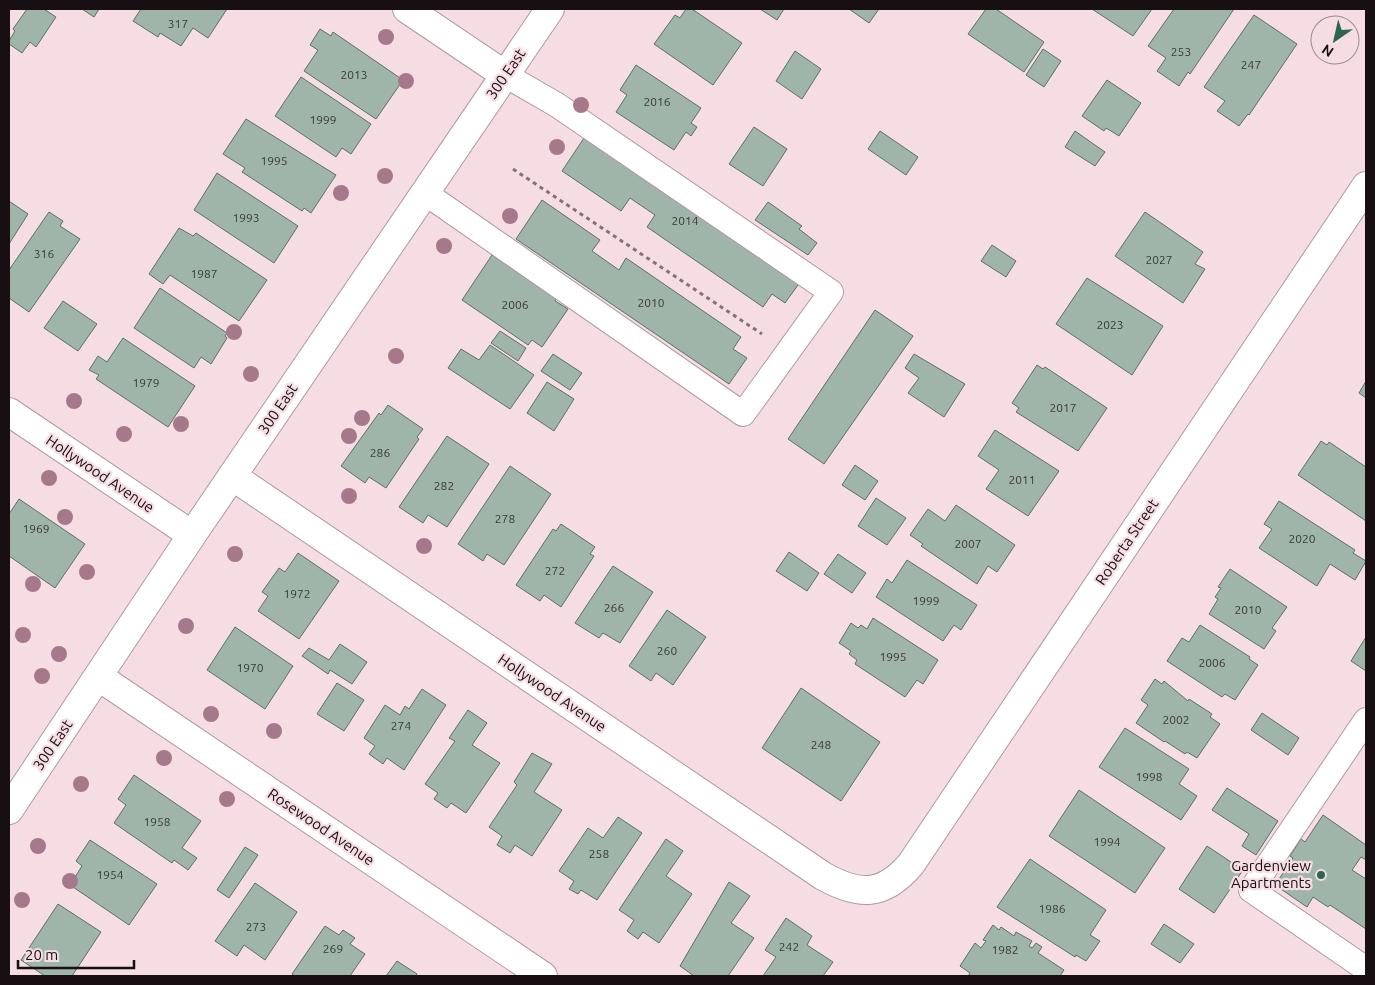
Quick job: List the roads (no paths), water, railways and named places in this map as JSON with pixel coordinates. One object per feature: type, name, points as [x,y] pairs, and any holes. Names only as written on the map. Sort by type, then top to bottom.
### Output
[{"type":"street","points":[[407,9],[505,75]]},
{"type":"street","name":"300 East","points":[[9,810],[192,535],[550,9]]},
{"type":"street","name":"Roberta Street","points":[[879,889],[892,884],[911,864],[1366,186]]},
{"type":"street","name":"Hollywood Avenue","points":[[9,412],[192,535]]},
{"type":"street","name":"Hollywood Avenue","points":[[232,476],[823,876],[851,888],[879,889]]},
{"type":"street","name":"Rosewood Avenue","points":[[99,677],[543,976]]},
{"type":"lane","points":[[425,193],[742,414],[831,292],[557,105],[505,75]]},
{"type":"lane","points":[[1366,720],[1251,890],[1366,969]]},
{"type":"place","name":"Gardenview Apartments","points":[[1321,875]]}]
